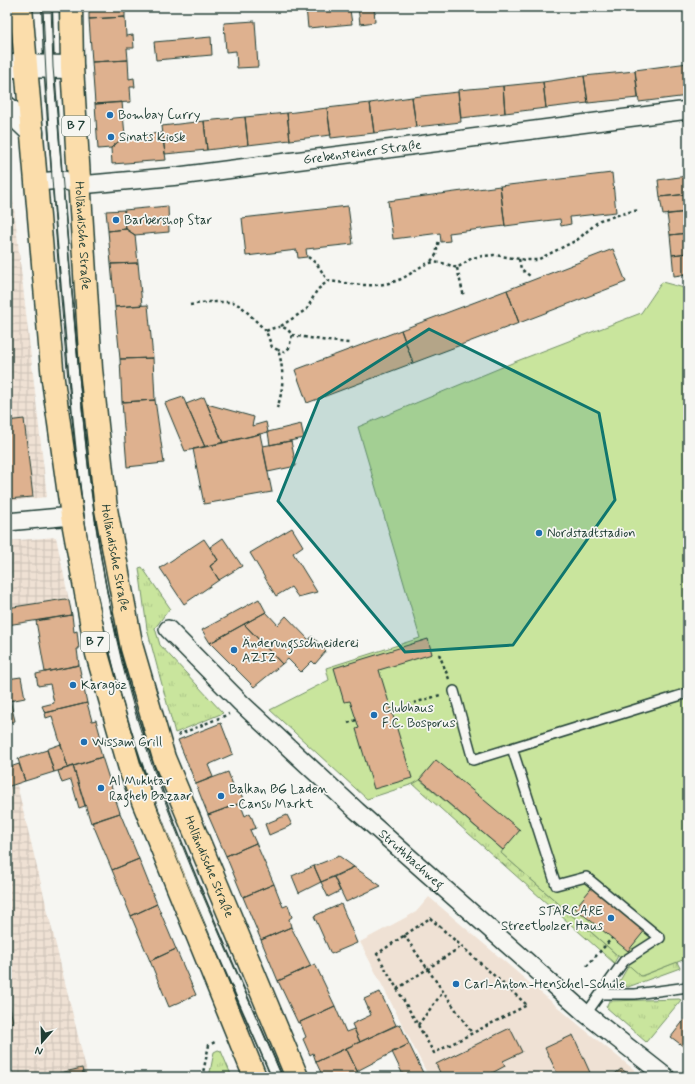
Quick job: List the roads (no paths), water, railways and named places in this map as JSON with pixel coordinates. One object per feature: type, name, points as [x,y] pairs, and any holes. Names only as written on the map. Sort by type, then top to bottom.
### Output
[{"type":"main road","name":"B 7","points":[[21,7],[17,66],[32,132],[52,380],[72,516],[97,654],[131,772],[255,1077]]},
{"type":"main road","name":"Holländische Straße","points":[[71,7],[72,67],[91,369],[106,509],[132,648],[164,758],[297,1077]]},
{"type":"street","points":[[17,66],[72,67]]},
{"type":"street","points":[[7,108],[32,132]]},
{"type":"street","name":"Grebensteiner Straße","points":[[36,182],[63,180],[80,186],[179,176],[688,110]]},
{"type":"street","points":[[7,522],[72,516]]},
{"type":"street","name":"Struthbachweg","points":[[168,629],[242,703],[357,811],[586,1014],[666,1077]]},
{"type":"lane","points":[[47,7],[49,67],[57,181],[78,421],[88,510],[115,655],[131,712],[172,830],[277,1077]]},
{"type":"lane","points":[[454,691],[472,760],[688,693]]},
{"type":"lane","points":[[512,748],[556,885],[586,877],[660,938],[624,961],[586,1014]]},
{"type":"lane","points":[[601,994],[635,994],[688,987]]},
{"type":"tram line","points":[[43,7],[51,165],[72,421],[92,567],[112,663],[125,711],[156,804],[192,896],[271,1077]]},
{"type":"tram line","points":[[51,7],[53,67],[83,418],[88,467],[102,566],[111,615],[135,712],[166,805],[203,896],[282,1077]]},
{"type":"place","name":"Bombay Curry","points":[[110,115]]},
{"type":"place","name":"Sinats Kiosk","points":[[111,137]]},
{"type":"place","name":"Barbershop Star","points":[[116,220]]},
{"type":"place","name":"Nordstadtstadion","points":[[539,533]]},
{"type":"place","name":"Änderungsschneiderei AZIZ","points":[[234,650]]},
{"type":"place","name":"Karagöz","points":[[73,685]]},
{"type":"place","name":"Clubhaus F.C. Bosporus","points":[[374,715]]},
{"type":"place","name":"Wissam Grill","points":[[84,742]]},
{"type":"place","name":"Al Mukhtar Ragheb Bazaar","points":[[101,788]]},
{"type":"place","name":"Balkan BG Laden - Cansu Markt","points":[[221,796]]},
{"type":"place","name":"STARCARE Streetbolzer Haus","points":[[611,918]]},
{"type":"place","name":"Carl-Anton-Henschel-Schule","points":[[456,984]]}]
